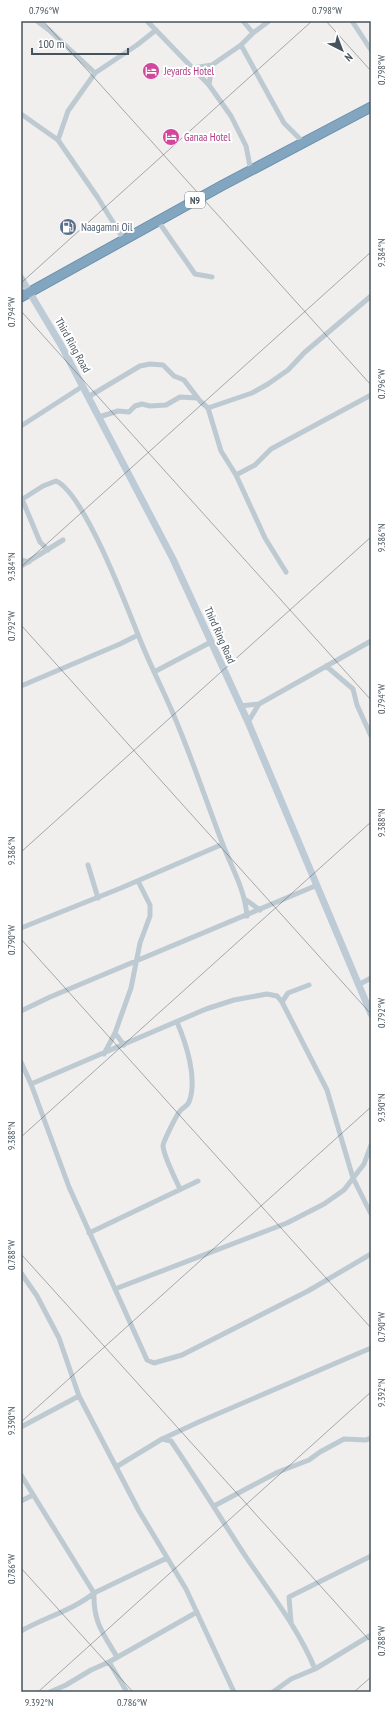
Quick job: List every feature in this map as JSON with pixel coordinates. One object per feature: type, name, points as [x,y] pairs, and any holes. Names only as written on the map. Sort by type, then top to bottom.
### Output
[{"type":"highway","name":"N9","points":[[25,294],[250,171],[371,107]]},
{"type":"street","points":[[37,21],[49,30],[95,73]]},
{"type":"street","points":[[147,21],[209,85],[231,116],[246,146],[250,171]]},
{"type":"street","points":[[243,21],[253,33]]},
{"type":"street","points":[[193,68],[212,65],[241,45],[253,33],[269,21]]},
{"type":"street","points":[[352,21],[371,50]]},
{"type":"street","points":[[58,140],[68,111],[95,73],[156,30]]},
{"type":"street","points":[[241,45],[284,123],[304,143]]},
{"type":"street","points":[[209,85],[212,65]]},
{"type":"street","points":[[21,114],[58,140],[98,198],[124,240]]},
{"type":"street","points":[[158,221],[195,274],[212,277]]},
{"type":"street","name":"Third Ring Road","points":[[21,278],[25,294],[82,386],[173,559],[248,722],[315,886],[371,1014]]},
{"type":"street","points":[[208,408],[252,393],[268,384],[288,370],[305,352],[371,296]]},
{"type":"street","points":[[88,397],[140,366],[150,364],[163,365],[174,376],[184,380],[197,398],[208,408],[222,451],[236,475],[265,538],[286,572]]},
{"type":"street","points":[[21,426],[82,386]]},
{"type":"street","points":[[236,475],[255,465],[271,449],[371,395]]},
{"type":"street","points":[[99,417],[118,411],[129,412],[135,406],[142,404],[150,406],[166,404],[180,397],[197,398]]},
{"type":"street","points":[[48,550],[40,542],[22,499],[43,486],[56,481],[63,484],[88,523],[112,570],[195,767],[223,844],[246,900],[248,916]]},
{"type":"street","points":[[21,566],[63,540]]},
{"type":"street","points":[[21,560],[29,562]]},
{"type":"street","points":[[21,686],[120,644],[138,634]]},
{"type":"street","points":[[240,706],[260,704],[371,641]]},
{"type":"street","points":[[154,672],[211,642]]},
{"type":"street","points":[[326,666],[353,689],[357,705],[371,736]]},
{"type":"street","points":[[248,722],[260,704]]},
{"type":"street","points":[[21,928],[98,898],[223,844]]},
{"type":"street","points":[[88,865],[98,898]]},
{"type":"street","points":[[104,1054],[114,1034],[131,988],[140,943],[150,916],[150,905],[138,881]]},
{"type":"street","points":[[21,1011],[50,997],[248,916],[315,886]]},
{"type":"street","points":[[246,900],[260,910]]},
{"type":"street","points":[[21,932],[30,925]]},
{"type":"street","points":[[358,985],[371,978]]},
{"type":"street","points":[[282,1002],[288,993],[309,985]]},
{"type":"street","points":[[31,1084],[206,1009],[253,995],[267,994],[277,996],[282,1002],[327,1090],[353,1178],[371,1214]]},
{"type":"street","points":[[177,1022],[185,1041],[184,1046],[193,1075],[189,1102],[181,1110],[164,1139],[163,1148],[180,1189]]},
{"type":"street","points":[[114,1034],[124,1045]]},
{"type":"street","points":[[21,1062],[31,1084],[69,1187],[143,1353],[147,1360],[154,1364],[182,1355],[308,1291],[371,1254]]},
{"type":"street","points":[[115,1289],[287,1223],[324,1204],[344,1190],[364,1164],[371,1144]]},
{"type":"street","points":[[89,1232],[198,1181]]},
{"type":"street","points":[[21,1273],[37,1296],[60,1338],[79,1396],[139,1511],[186,1589],[234,1692]]},
{"type":"street","points":[[116,1467],[162,1439],[252,1398],[371,1348]]},
{"type":"street","points":[[21,1428],[79,1396]]},
{"type":"street","points":[[214,1506],[278,1472],[310,1460],[320,1452],[344,1439],[366,1440],[371,1438]]},
{"type":"street","points":[[162,1439],[171,1441],[291,1622],[305,1645],[315,1669]]},
{"type":"street","points":[[21,1474],[94,1593],[93,1609],[97,1623],[117,1657]]},
{"type":"street","points":[[21,1500],[33,1495]]},
{"type":"street","points":[[291,1622],[289,1596],[371,1556]]},
{"type":"street","points":[[21,1632],[41,1620],[86,1600],[94,1593],[167,1558]]},
{"type":"street","points":[[50,1692],[66,1685],[90,1670],[109,1662],[197,1612]]},
{"type":"street","points":[[273,1692],[291,1679],[315,1669],[371,1635]]},
{"type":"street","points":[[109,1662],[127,1692]]},
{"type":"place","name":"Jeyards Hotel","points":[[151,71]]},
{"type":"place","name":"Ganaa Hotel","points":[[171,137]]},
{"type":"place","name":"Naagamni Oil","points":[[68,227]]}]
